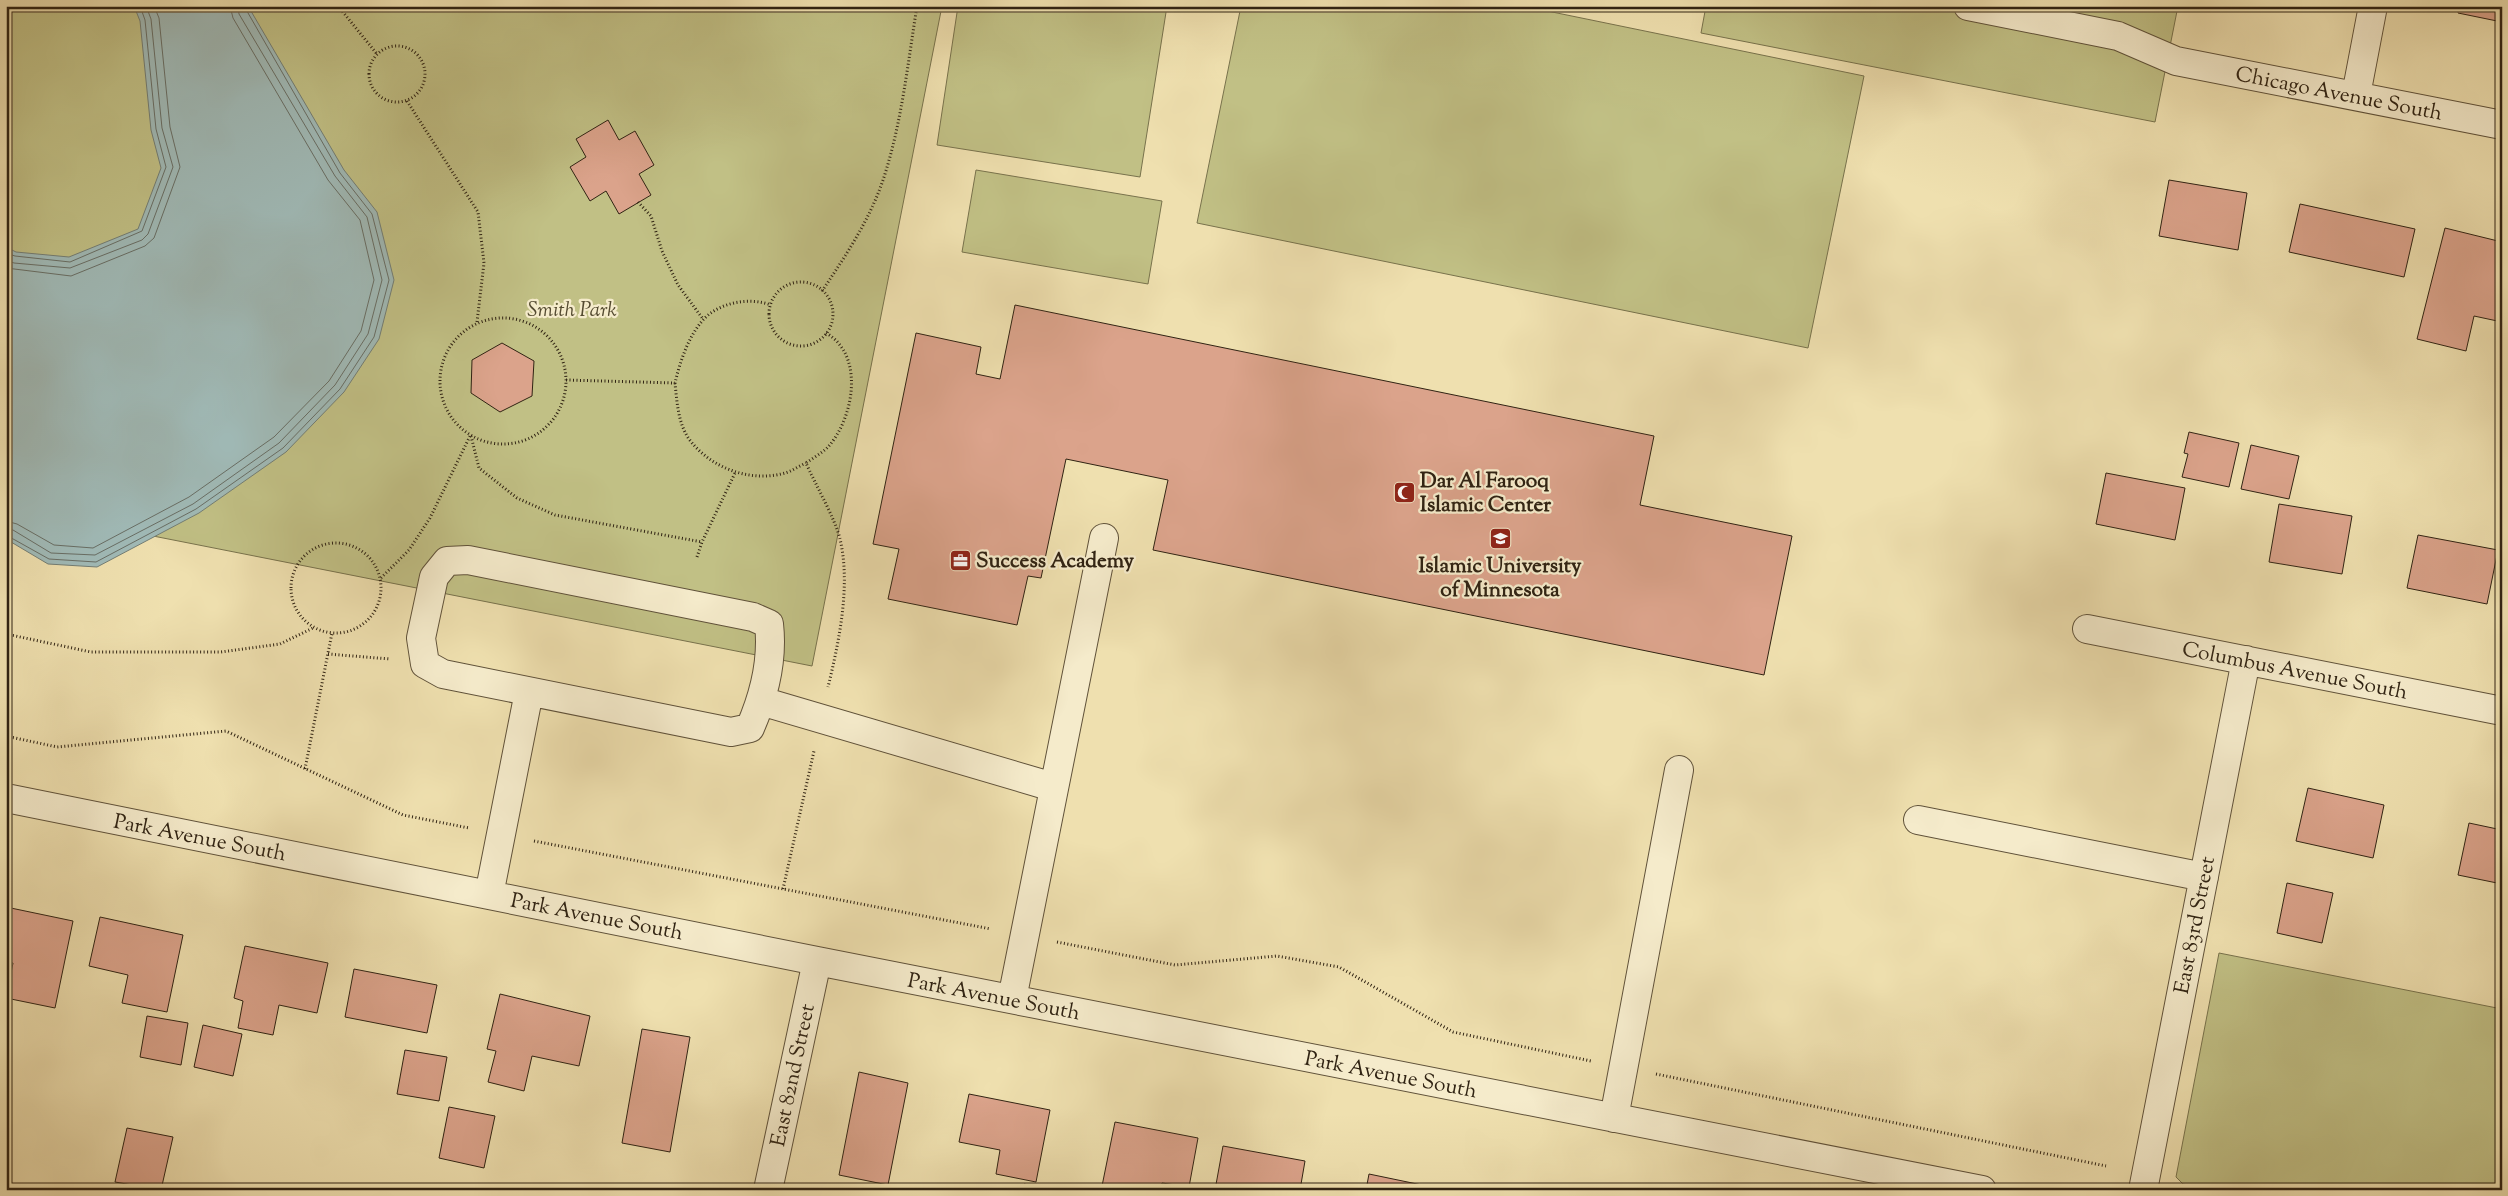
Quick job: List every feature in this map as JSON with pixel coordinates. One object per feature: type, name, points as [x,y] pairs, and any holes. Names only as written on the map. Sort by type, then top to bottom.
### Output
[{"type":"street","name":"Chicago Avenue South","points":[[1968,6],[2118,36],[2176,60],[2502,125]]},
{"type":"street","points":[[2356,95],[2373,6]]},
{"type":"street","points":[[1012,999],[1104,538]]},
{"type":"street","points":[[468,560],[753,617],[769,624],[771,646],[761,700],[750,728],[731,732],[443,674],[425,664],[423,651],[421,638],[434,577],[447,561],[468,560]]},
{"type":"street","name":"Columbus Avenue South","points":[[2088,629],[2502,711]]},
{"type":"street","name":"East 83rd Street","points":[[2143,1190],[2246,660]]},
{"type":"street","points":[[489,895],[530,692]]},
{"type":"street","points":[[761,700],[1054,787]]},
{"type":"street","points":[[1614,1118],[1679,770]]},
{"type":"street","name":"Park Avenue South","points":[[6,798],[817,961],[1982,1190]]},
{"type":"street","points":[[1918,820],[2204,877]]},
{"type":"street","name":"East 82nd Street","points":[[768,1190],[817,961]]},
{"type":"path","points":[[338,6],[377,54]]},
{"type":"path","points":[[822,291],[867,218],[885,175],[898,125],[917,6]]},
{"type":"path","points":[[400,45],[412,49],[422,58],[426,70],[424,83],[418,94],[407,101],[394,102],[382,98],[373,90],[368,77],[370,65],[377,54],[387,47],[400,45]]},
{"type":"path","points":[[407,101],[478,212],[484,263],[477,322]]},
{"type":"path","points":[[638,202],[651,216],[662,251],[678,285],[703,320]]},
{"type":"path","points":[[809,282],[822,291],[831,303],[833,314],[826,333],[809,344],[788,343],[773,328],[770,319],[771,305],[780,290],[788,284],[809,282]]},
{"type":"path","points":[[771,305],[754,300],[733,303],[703,320],[680,362],[675,384],[678,412],[688,438],[707,457],[735,473],[768,476],[786,473],[806,463],[828,447],[850,401],[851,370],[846,352],[837,340],[826,333]]},
{"type":"path","points":[[498,317],[518,319],[537,327],[556,348],[562,360],[566,380],[563,399],[555,416],[542,430],[526,440],[508,444],[489,443],[471,436],[455,423],[444,407],[439,387],[440,367],[448,348],[461,333],[477,322],[498,317]]},
{"type":"path","points":[[566,380],[675,384]]},
{"type":"path","points":[[471,436],[479,468],[517,498],[532,505],[555,515],[702,542]]},
{"type":"path","points":[[381,578],[409,550],[430,518],[471,436]]},
{"type":"path","points":[[783,889],[837,647],[844,594],[840,539],[806,463]]},
{"type":"path","points":[[698,557],[702,542],[735,473]]},
{"type":"path","points":[[347,542],[369,555],[381,578],[380,604],[363,625],[339,634],[313,628],[295,610],[290,584],[299,560],[321,544],[347,542]]},
{"type":"path","points":[[6,634],[91,652],[221,652],[280,644],[313,628]]},
{"type":"path","points":[[305,769],[332,633]]},
{"type":"path","points":[[328,654],[390,659],[423,651]]},
{"type":"green space","name":"Smith Park","points":[[6,6],[942,6],[812,666],[6,507]]},
{"type":"green space","points":[[958,6],[1167,6],[1140,177],[937,145]]},
{"type":"green space","points":[[1241,6],[1523,6],[1864,76],[1808,348],[1197,223]]},
{"type":"green space","points":[[1706,6],[2178,6],[2155,122],[1701,33]]},
{"type":"green space","points":[[976,170],[1162,201],[1148,284],[962,252]]},
{"type":"green space","points":[[2219,953],[2502,1009],[2502,1190],[2212,1190],[2183,1184],[2176,1177]]},
{"type":"water","points":[[134,6],[248,6],[344,170],[377,212],[394,280],[379,339],[344,392],[286,452],[199,513],[97,567],[48,564],[6,539],[6,247],[16,252],[69,257],[138,229],[161,168],[151,130],[140,21]]},
{"type":"building","points":[[2459,6],[2502,6],[2502,22],[2458,13]]},
{"type":"building","points":[[608,120],[619,140],[635,131],[654,165],[639,174],[651,195],[619,214],[606,191],[590,201],[570,167],[586,157],[576,139]]},
{"type":"building","points":[[2169,180],[2247,193],[2238,250],[2159,236]]},
{"type":"building","points":[[2300,204],[2415,229],[2404,277],[2289,252]]},
{"type":"building","points":[[2445,228],[2502,242],[2502,322],[2474,316],[2466,351],[2417,339]]},
{"type":"building","name":"Dar Al Farooq Islamic Center","points":[[1015,305],[1654,436],[1640,505],[1792,536],[1764,675],[1153,550],[1168,480],[1066,459],[1041,578],[1028,576],[1017,625],[888,599],[899,549],[873,544],[916,333],[981,347],[976,374],[1000,379]]},
{"type":"building","points":[[502,343],[534,361],[532,396],[500,412],[471,393],[472,360]]},
{"type":"building","points":[[2189,432],[2239,443],[2229,487],[2182,477],[2188,454],[2184,453]]},
{"type":"building","points":[[2251,445],[2299,456],[2289,499],[2241,489]]},
{"type":"building","points":[[2106,473],[2185,488],[2175,540],[2096,524]]},
{"type":"building","points":[[2279,504],[2352,516],[2342,574],[2269,562]]},
{"type":"building","points":[[2418,535],[2498,550],[2487,604],[2407,588]]},
{"type":"building","points":[[2308,788],[2384,805],[2373,858],[2296,841]]},
{"type":"building","points":[[2469,823],[2502,830],[2502,884],[2458,875]]},
{"type":"building","points":[[2287,883],[2333,893],[2322,943],[2277,933]]},
{"type":"building","points":[[6,907],[73,921],[55,1008],[6,998],[13,963],[6,962]]},
{"type":"building","points":[[100,917],[183,935],[167,1012],[122,1003],[128,975],[89,966]]},
{"type":"building","points":[[245,946],[328,963],[317,1013],[279,1005],[273,1035],[238,1028],[243,1001],[234,998]]},
{"type":"building","points":[[354,969],[437,985],[427,1033],[345,1017]]},
{"type":"building","points":[[500,994],[590,1016],[579,1066],[532,1056],[524,1091],[488,1082],[496,1051],[487,1049]]},
{"type":"building","points":[[147,1016],[188,1023],[181,1065],[140,1057]]},
{"type":"building","points":[[203,1025],[242,1034],[233,1076],[194,1067]]},
{"type":"building","points":[[642,1029],[690,1037],[670,1152],[622,1143]]},
{"type":"building","points":[[405,1050],[447,1057],[439,1101],[397,1094]]},
{"type":"building","points":[[859,1072],[908,1083],[888,1185],[839,1175]]},
{"type":"building","points":[[969,1094],[1050,1110],[1036,1182],[996,1174],[1000,1150],[959,1142]]},
{"type":"building","points":[[449,1107],[495,1116],[484,1168],[439,1158]]},
{"type":"building","points":[[1115,1122],[1198,1138],[1189,1187],[1162,1183],[1161,1190],[1122,1190],[1102,1186]]},
{"type":"building","points":[[127,1128],[173,1137],[161,1190],[115,1182]]},
{"type":"building","points":[[1223,1146],[1305,1161],[1300,1190],[1215,1190]]},
{"type":"building","points":[[1369,1174],[1446,1190],[1366,1190]]},
{"type":"building","points":[[1024,1184],[1055,1190],[1023,1190]]},
{"type":"place","name":"Dar Al Farooq Islamic Center","points":[[1404,492]]},
{"type":"place","name":"Islamic University of Minnesota","points":[[1500,538]]},
{"type":"place","name":"Success Academy","points":[[960,560]]}]
